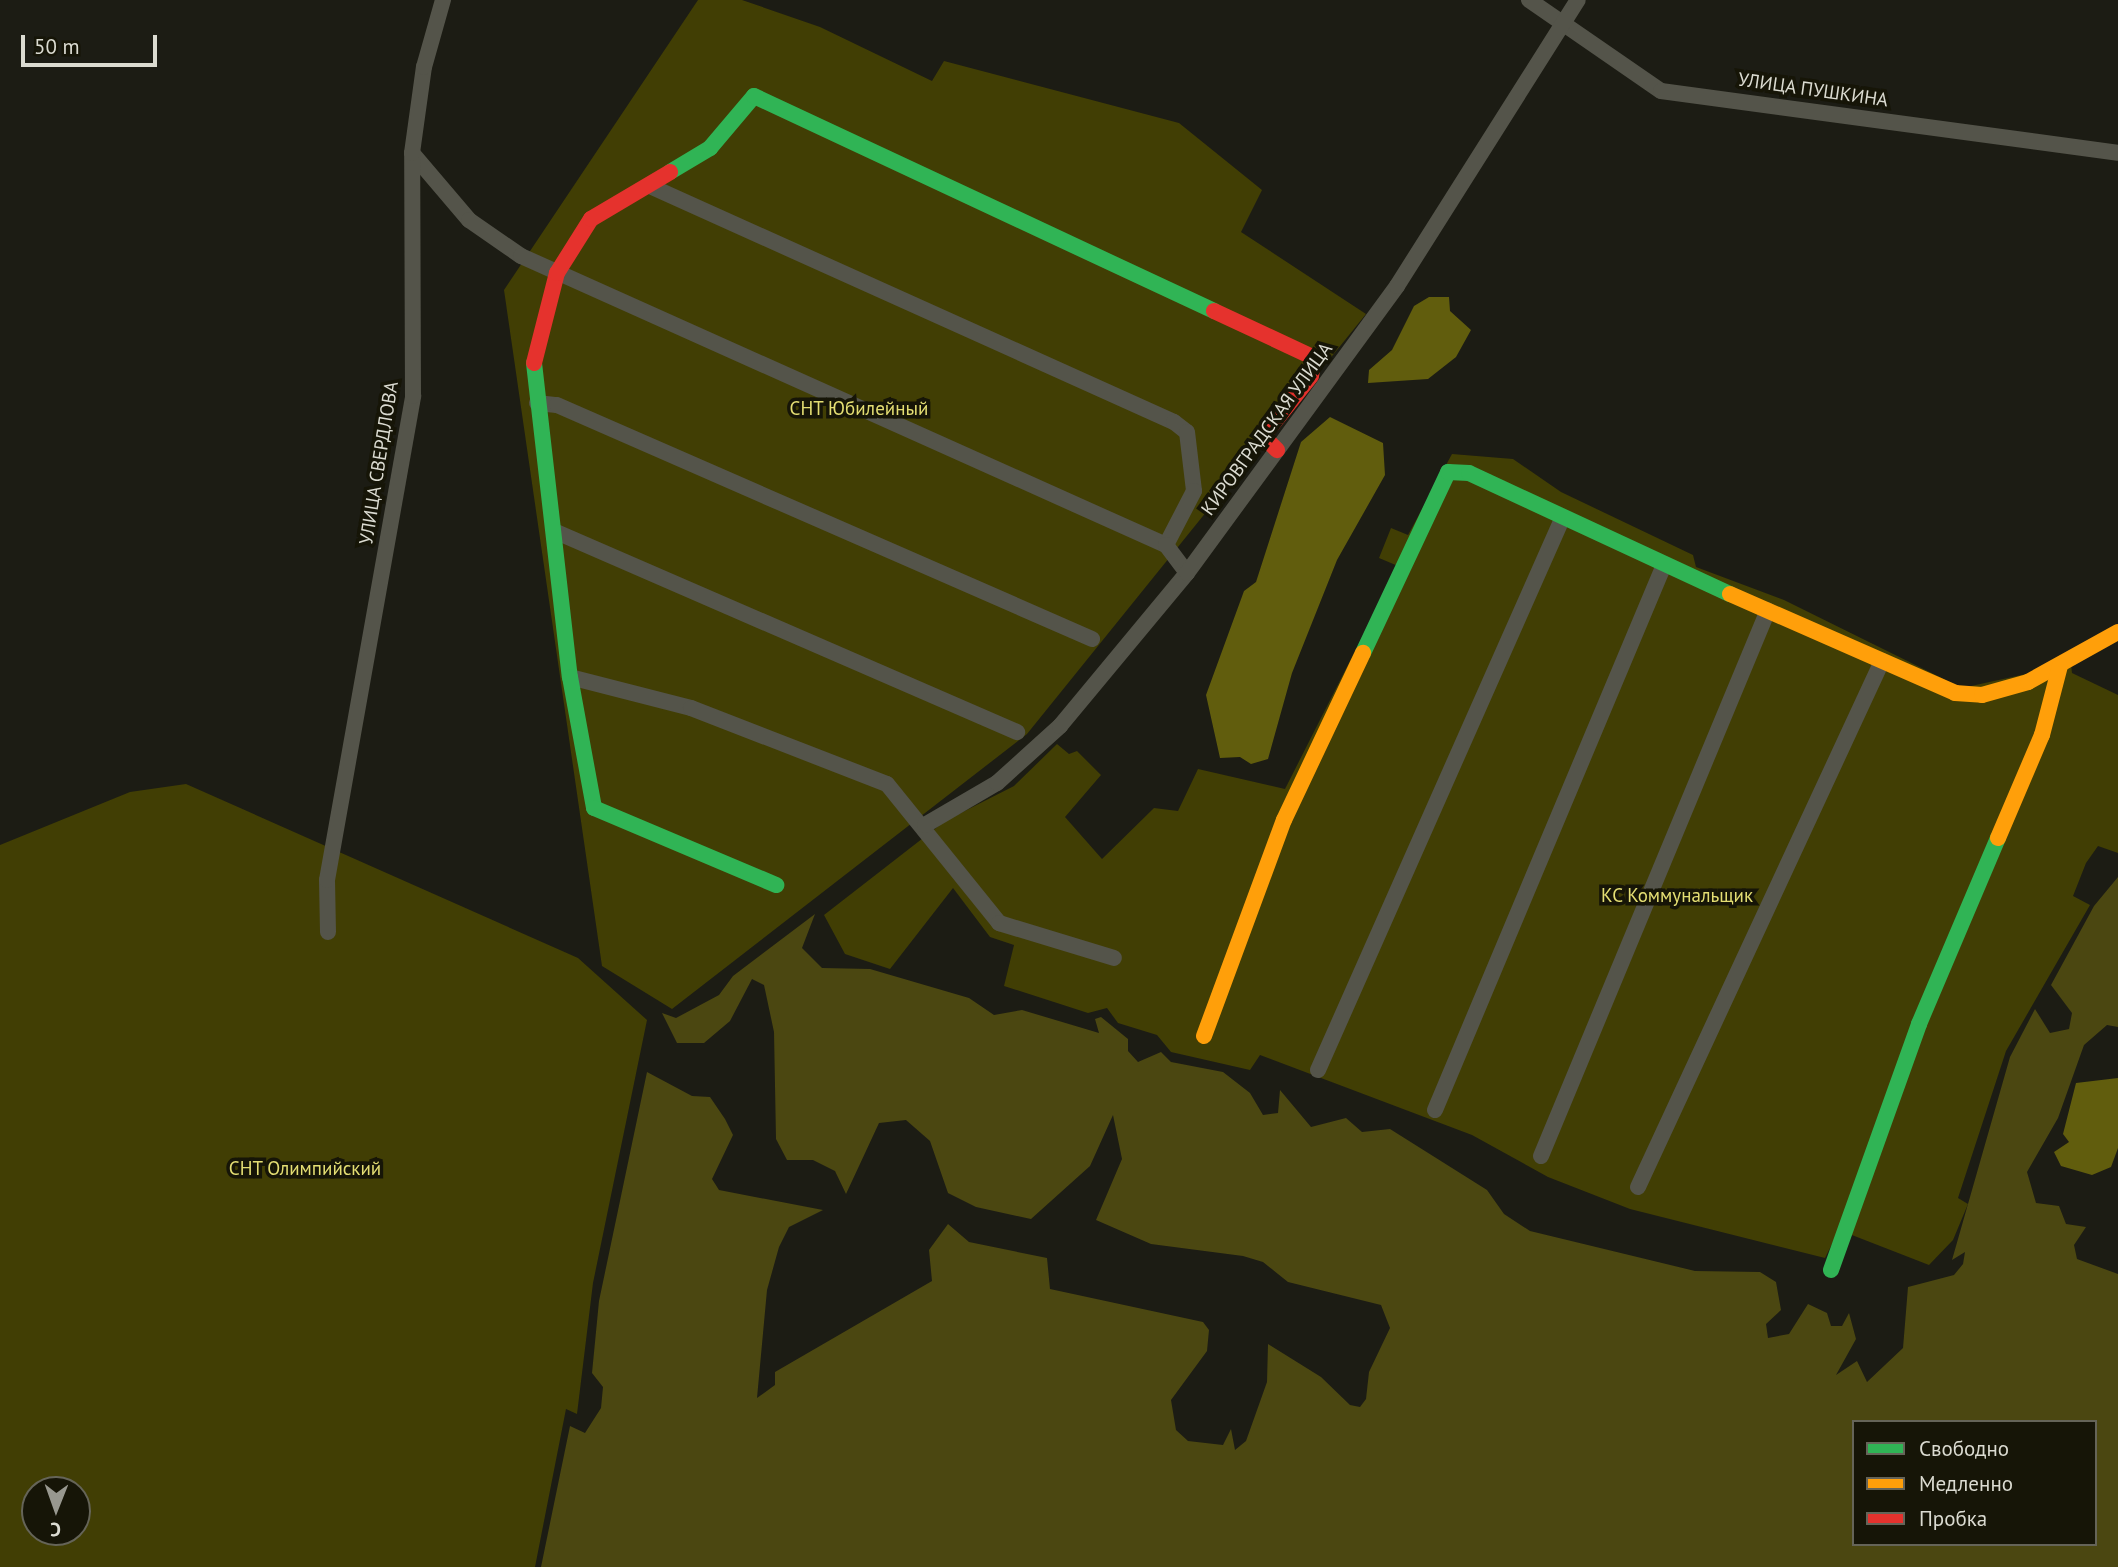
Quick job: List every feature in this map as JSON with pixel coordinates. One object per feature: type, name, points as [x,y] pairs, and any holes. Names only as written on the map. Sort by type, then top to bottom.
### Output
[{"type":"street","name":"УЛИЦА СВЕРДЛОВА","points":[[328,932],[327,880],[413,396],[412,153],[424,66],[443,0]]},
{"type":"street","name":"УЛИЦА ПУШКИНА","points":[[1530,0],[1661,91],[2118,153]]},
{"type":"street","name":"КИРОВГРАДСКАЯ УЛИЦА","points":[[925,825],[997,783],[1060,726],[1187,573],[1397,286],[1566,23],[1578,0]]},
{"type":"street","points":[[776,885],[594,808],[570,677],[533,368],[556,273],[591,219],[652,187],[710,148],[754,96],[1315,358],[1311,376],[1263,436],[1277,450]]},
{"type":"street","points":[[412,153],[469,220],[556,273],[1166,545],[1187,573]]},
{"type":"street","points":[[652,187],[1174,422],[1187,432],[1194,491],[1166,545]]},
{"type":"street","points":[[537,403],[557,405],[1092,639]]},
{"type":"street","points":[[1204,1036],[1284,820],[1399,583],[1441,477],[1461,469],[1562,519],[1942,689],[1974,695],[2060,666],[2118,632]]},
{"type":"street","points":[[1318,1070],[1562,519]]},
{"type":"street","points":[[554,531],[1017,732]]},
{"type":"street","points":[[1435,1111],[1664,565]]},
{"type":"street","points":[[1541,1156],[1768,610]]},
{"type":"street","points":[[1638,1187],[1882,661]]},
{"type":"street","points":[[1831,1270],[1919,1024],[2042,735],[2060,666]]},
{"type":"street","points":[[570,677],[691,708],[887,784],[925,825],[999,923],[1114,958]]},
{"type":"green space","name":"СНТ Юбилейный","points":[[698,0],[742,0],[820,27],[932,81],[944,61],[1179,123],[1262,190],[1241,232],[1366,314],[1027,734],[672,1009],[602,966],[504,290]]},
{"type":"green space","name":"КС Коммунальщик","points":[[1452,454],[1513,459],[1561,492],[1693,555],[1696,567],[1784,600],[1962,688],[2071,664],[2072,673],[2118,695],[2118,853],[2098,846],[2086,863],[2073,896],[2090,905],[2006,1051],[1958,1198],[1968,1204],[1953,1240],[1929,1265],[1839,1230],[1825,1258],[1630,1209],[1548,1177],[1472,1135],[1260,1055],[1250,1070],[1171,1052],[1157,1035],[1118,1023],[1107,1008],[1088,1013],[1004,986],[1014,945],[990,937],[953,888],[890,969],[845,954],[824,915],[945,821],[1014,786],[1057,744],[1069,754],[1077,751],[1101,775],[1065,817],[1102,859],[1154,808],[1178,811],[1198,769],[1285,789],[1398,566],[1379,558],[1391,528],[1408,535]]},
{"type":"green space","name":"СНТ Олимпийский","points":[[186,784],[578,958],[647,1020],[593,1283],[577,1414],[566,1409],[535,1567],[0,1567],[0,845],[130,792]]},
{"type":"shaded area","points":[[1429,297],[1449,297],[1450,311],[1471,330],[1456,357],[1428,379],[1368,383],[1369,370],[1392,350],[1414,306]]},
{"type":"shaded area","points":[[1330,417],[1383,443],[1385,475],[1337,560],[1292,673],[1268,759],[1251,764],[1240,757],[1220,758],[1206,695],[1244,591],[1256,582],[1301,442]]},
{"type":"shaded area","points":[[2118,877],[2118,1027],[2107,1025],[2084,1045],[2058,1118],[2027,1172],[2036,1203],[2059,1206],[2066,1224],[2086,1227],[2074,1245],[2077,1259],[2118,1274],[2118,1567],[541,1567],[570,1426],[585,1433],[601,1408],[603,1387],[592,1373],[599,1301],[647,1072],[692,1096],[710,1097],[725,1119],[733,1135],[712,1179],[719,1190],[823,1210],[789,1227],[779,1247],[767,1290],[757,1398],[775,1385],[775,1372],[932,1281],[929,1250],[948,1224],[969,1242],[1047,1258],[1050,1289],[1203,1322],[1209,1330],[1207,1351],[1171,1400],[1176,1430],[1188,1441],[1223,1445],[1231,1429],[1235,1450],[1246,1441],[1267,1382],[1268,1344],[1321,1377],[1350,1405],[1360,1407],[1366,1399],[1369,1372],[1390,1328],[1381,1305],[1288,1282],[1263,1262],[1243,1256],[1151,1244],[1096,1220],[1122,1159],[1113,1115],[1090,1166],[1031,1219],[976,1207],[948,1193],[930,1141],[906,1120],[879,1123],[846,1194],[835,1171],[813,1160],[787,1160],[776,1139],[774,1032],[764,985],[752,979],[730,1021],[704,1043],[677,1043],[662,1013],[676,1018],[719,995],[733,976],[815,914],[802,948],[822,968],[870,969],[969,998],[994,1015],[1022,1010],[1099,1033],[1095,1019],[1101,1017],[1128,1039],[1128,1051],[1138,1062],[1161,1052],[1171,1062],[1223,1072],[1250,1093],[1263,1115],[1278,1113],[1280,1090],[1311,1127],[1346,1118],[1362,1132],[1390,1129],[1487,1190],[1504,1214],[1530,1231],[1695,1271],[1760,1272],[1776,1282],[1781,1310],[1766,1324],[1768,1338],[1789,1334],[1808,1304],[1827,1313],[1831,1326],[1842,1326],[1849,1313],[1856,1339],[1836,1375],[1857,1361],[1867,1382],[1903,1348],[1908,1287],[1954,1275],[1963,1264],[1965,1252],[1952,1260],[2010,1057],[2035,1009],[2050,1033],[2069,1029],[2072,1013],[2051,985],[2094,906]]},
{"type":"shaded area","points":[[2118,1078],[2118,1148],[2111,1167],[2092,1175],[2061,1166],[2054,1152],[2069,1142],[2063,1134],[2076,1083]]},
{"type":"traffic: fast","points":[[670,172],[710,148],[754,96],[1214,311]]},
{"type":"traffic: fast","points":[[534,363],[570,677],[594,808],[776,885]]},
{"type":"traffic: fast","points":[[1363,653],[1448,472],[1469,473],[1730,594]]},
{"type":"traffic: fast","points":[[1831,1270],[1919,1024],[1998,838]]},
{"type":"traffic: slow","points":[[1730,594],[1955,693],[1982,695],[2028,682],[2118,632]]},
{"type":"traffic: slow","points":[[1204,1036],[1284,820],[1363,653]]},
{"type":"traffic: slow","points":[[1998,838],[2042,735],[2060,666]]},
{"type":"traffic: jam","points":[[534,363],[557,273],[591,219],[670,172]]},
{"type":"traffic: jam","points":[[1214,311],[1315,358],[1311,376],[1263,436],[1277,450]]}]
